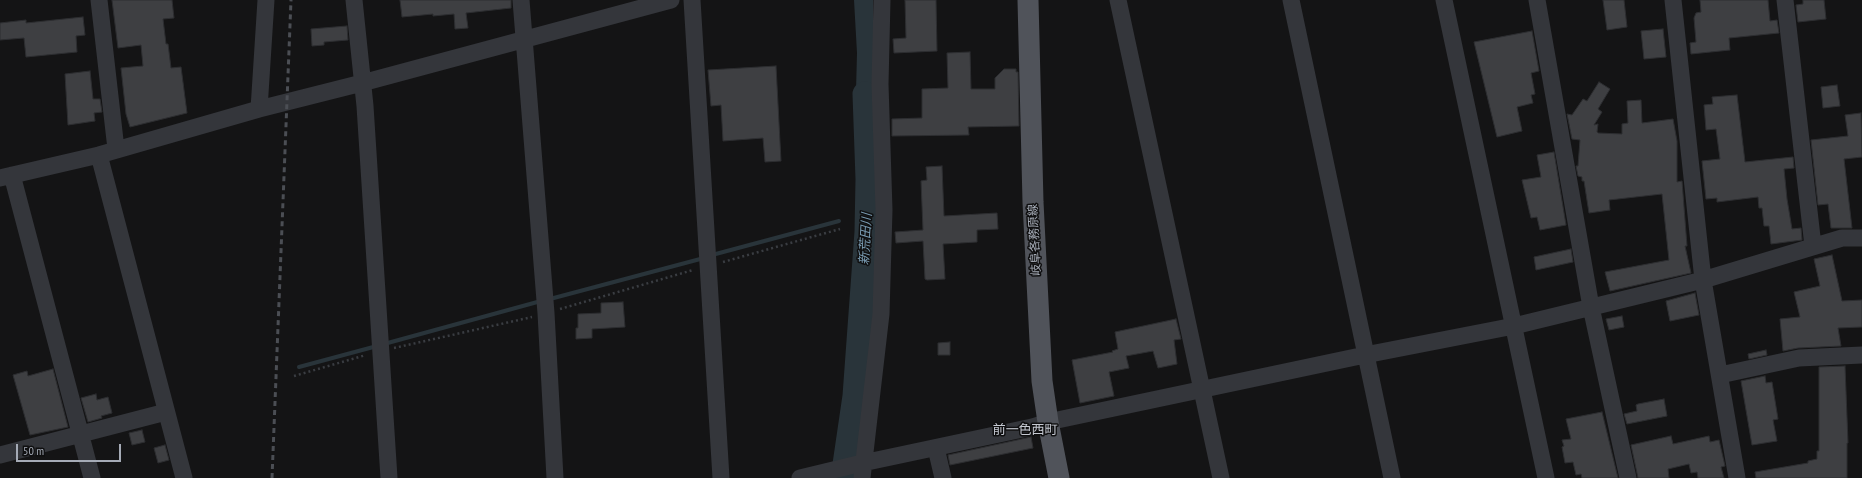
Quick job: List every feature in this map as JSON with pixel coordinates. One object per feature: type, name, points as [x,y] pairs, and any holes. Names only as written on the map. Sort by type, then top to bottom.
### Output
[{"type":"main road","name":"岐阜各務原線","points":[[1028,0],[1033,202],[1042,382],[1059,478]]},
{"type":"street","points":[[98,0],[116,149]]},
{"type":"street","points":[[258,109],[266,0]]},
{"type":"street","points":[[354,0],[365,106],[389,478]]},
{"type":"street","points":[[521,0],[526,39],[546,313],[555,478]]},
{"type":"street","points":[[92,478],[6,176],[99,155],[258,109],[362,83],[671,0]]},
{"type":"street","points":[[692,0],[721,478]]},
{"type":"street","points":[[861,468],[881,314],[884,210],[880,84],[882,0]]},
{"type":"street","points":[[1118,0],[1220,478]]},
{"type":"street","points":[[1290,0],[1392,478]]},
{"type":"street","points":[[1444,0],[1546,478]]},
{"type":"street","points":[[1537,0],[1591,307],[1628,478]]},
{"type":"street","points":[[1673,0],[1703,280],[1737,478]]},
{"type":"street","points":[[1785,0],[1813,246]]},
{"type":"street","points":[[99,155],[184,478]]},
{"type":"street","points":[[800,478],[830,470],[861,468],[936,448],[1032,427],[1048,422],[1365,355],[1514,326],[1703,280],[1842,238],[1862,238]]},
{"type":"street","points":[[1720,375],[1799,358],[1862,355]]},
{"type":"street","points":[[0,455],[166,412]]},
{"type":"street","points":[[936,448],[943,478]]},
{"type":"path","points":[[294,376],[380,351],[546,313],[709,265],[840,229]]},
{"type":"shaded area","points":[[854,0],[873,0],[873,129],[855,129],[857,53]]},
{"type":"building","points":[[112,0],[172,0],[174,18],[163,19],[166,44],[168,44],[171,68],[181,67],[187,113],[130,127],[126,114],[121,68],[143,66],[141,45],[118,48]]},
{"type":"building","points":[[400,0],[511,0],[511,8],[466,13],[468,28],[455,29],[454,14],[433,16],[433,14],[402,17]]},
{"type":"building","points":[[905,0],[936,0],[937,51],[894,53],[893,39],[906,38]]},
{"type":"building","points":[[1603,0],[1624,0],[1627,27],[1607,30]]},
{"type":"building","points":[[1700,0],[1768,0],[1770,21],[1777,20],[1779,33],[1729,38],[1730,50],[1691,54],[1690,43],[1696,42],[1694,18],[1696,13],[1701,12]]},
{"type":"building","points":[[1803,0],[1824,0],[1826,19],[1798,22],[1796,5],[1803,4]]},
{"type":"building","points":[[83,17],[85,35],[76,36],[77,52],[26,57],[24,38],[0,40],[0,23],[26,20],[26,23]]},
{"type":"building","points":[[347,26],[348,40],[324,42],[324,45],[312,46],[311,29]]},
{"type":"building","points":[[1663,29],[1666,57],[1644,59],[1641,31]]},
{"type":"building","points":[[1532,31],[1539,71],[1531,73],[1535,94],[1531,95],[1533,103],[1517,107],[1522,131],[1497,137],[1474,42]]},
{"type":"building","points":[[970,52],[971,89],[995,89],[995,78],[1004,69],[1016,69],[1016,72],[1018,72],[1019,126],[968,127],[969,135],[892,136],[892,119],[922,118],[922,89],[948,88],[947,53]]},
{"type":"building","points":[[776,66],[781,161],[765,162],[763,138],[723,141],[721,105],[711,106],[708,70]]},
{"type":"building","points":[[90,71],[93,99],[100,99],[102,112],[94,113],[95,121],[68,125],[65,74]]},
{"type":"building","points":[[1599,82],[1610,89],[1598,109],[1602,112],[1594,125],[1598,124],[1598,133],[1622,134],[1622,124],[1628,123],[1627,101],[1641,100],[1642,123],[1673,119],[1677,141],[1677,182],[1682,181],[1687,246],[1685,246],[1691,273],[1610,291],[1605,272],[1669,260],[1662,194],[1609,200],[1610,210],[1589,213],[1584,181],[1582,181],[1582,177],[1578,176],[1576,166],[1578,166],[1580,140],[1572,139],[1567,114],[1572,115],[1583,99],[1587,101]]},
{"type":"building","points":[[1837,85],[1840,106],[1823,108],[1821,87]]},
{"type":"building","points":[[1737,95],[1745,162],[1793,157],[1794,168],[1784,169],[1787,199],[1792,229],[1801,228],[1802,240],[1771,244],[1769,226],[1764,226],[1762,208],[1759,208],[1758,197],[1717,202],[1717,198],[1706,199],[1702,161],[1720,159],[1716,129],[1706,130],[1704,105],[1713,104],[1712,97]]},
{"type":"building","points":[[1861,113],[1862,157],[1844,159],[1852,228],[1831,228],[1828,204],[1818,205],[1811,140],[1848,136],[1845,115]]},
{"type":"building","points":[[1554,152],[1566,225],[1540,230],[1537,217],[1531,218],[1522,180],[1541,177],[1537,155]]},
{"type":"building","points":[[942,166],[944,216],[997,213],[998,229],[977,230],[977,242],[943,244],[945,279],[927,280],[925,279],[923,241],[896,243],[895,232],[923,230],[921,181],[927,180],[926,167]]},
{"type":"building","points":[[1571,249],[1573,262],[1536,270],[1534,257]]},
{"type":"building","points":[[1832,255],[1842,301],[1862,300],[1862,327],[1838,328],[1841,346],[1798,348],[1783,351],[1780,319],[1800,317],[1794,292],[1820,286],[1814,259]]},
{"type":"building","points":[[1695,293],[1699,315],[1670,321],[1666,301]]},
{"type":"building","points":[[623,302],[625,327],[592,329],[592,338],[576,339],[578,314],[601,313],[601,303]]},
{"type":"building","points":[[1622,316],[1624,327],[1609,330],[1606,319]]},
{"type":"building","points":[[1176,319],[1181,339],[1174,340],[1177,364],[1158,368],[1153,351],[1126,356],[1129,368],[1109,372],[1114,396],[1080,403],[1072,360],[1113,352],[1112,351],[1118,349],[1115,332]]},
{"type":"building","points":[[950,342],[950,355],[938,355],[938,343]]},
{"type":"building","points":[[1766,350],[1767,355],[1749,359],[1748,354]]},
{"type":"building","points":[[1845,366],[1848,443],[1847,478],[1756,478],[1755,472],[1808,463],[1808,461],[1817,459],[1817,451],[1819,451],[1819,367]]},
{"type":"building","points":[[53,369],[68,427],[30,435],[13,375],[27,371],[28,376]]},
{"type":"building","points":[[1765,376],[1766,383],[1772,382],[1778,419],[1773,420],[1777,441],[1752,445],[1741,381]]},
{"type":"building","points":[[96,394],[97,400],[108,397],[112,413],[88,422],[81,398]]},
{"type":"building","points":[[1664,399],[1667,416],[1627,424],[1624,414],[1637,411],[1636,405]]},
{"type":"building","points":[[1602,412],[1618,478],[1582,478],[1581,474],[1576,475],[1573,462],[1565,463],[1562,447],[1564,446],[1562,440],[1571,439],[1566,419]]},
{"type":"building","points":[[142,430],[145,442],[132,445],[129,433]]},
{"type":"building","points":[[1671,436],[1673,444],[1709,436],[1710,442],[1719,440],[1725,466],[1721,467],[1724,478],[1698,478],[1697,472],[1691,473],[1689,464],[1668,469],[1669,478],[1638,478],[1631,445]]},
{"type":"building","points":[[1031,437],[1033,448],[950,465],[948,455]]},
{"type":"building","points":[[165,445],[169,460],[158,463],[154,448]]},
{"type":"waterway","name":"新荒田川","points":[[843,478],[855,396],[867,232],[868,179],[865,94]]},
{"type":"waterway","points":[[712,255],[839,221]]},
{"type":"waterway","points":[[550,299],[704,258]]},
{"type":"waterway","points":[[384,344],[541,301]]},
{"type":"waterway","points":[[299,367],[377,346]]},
{"type":"railway","points":[[272,478],[291,0]]},
{"type":"district","name":"前一色西町","points":[[1025,430]]}]
